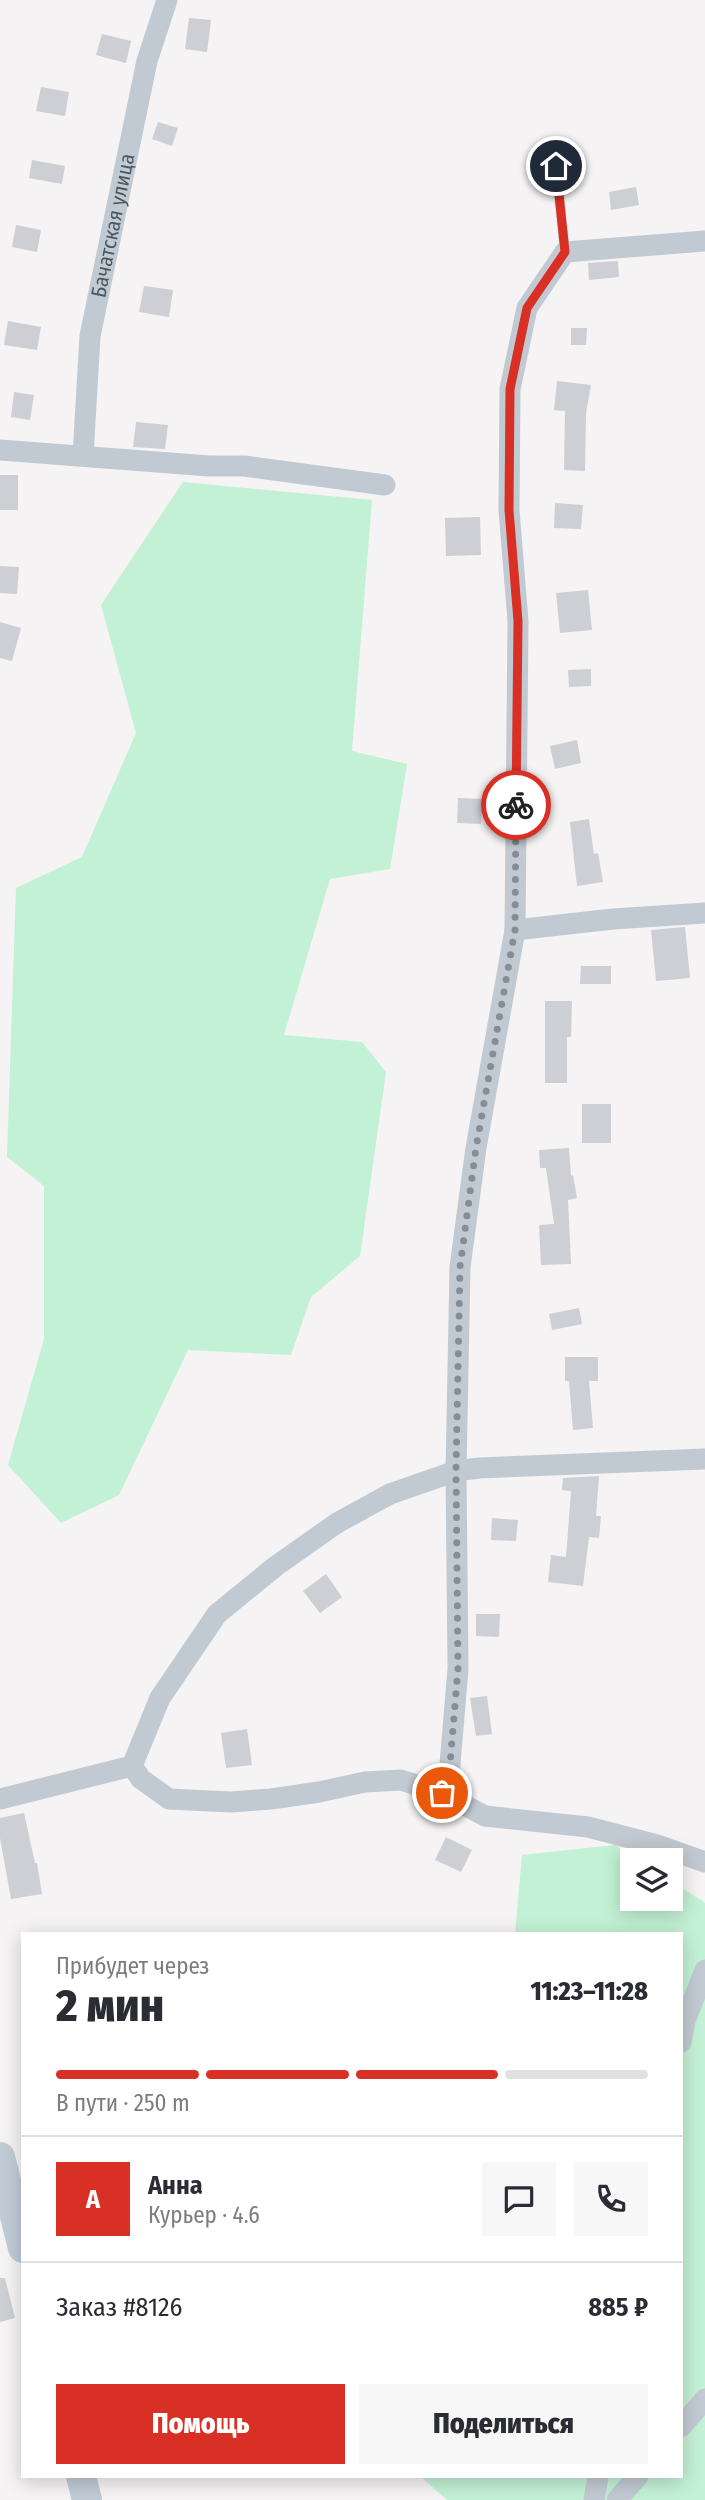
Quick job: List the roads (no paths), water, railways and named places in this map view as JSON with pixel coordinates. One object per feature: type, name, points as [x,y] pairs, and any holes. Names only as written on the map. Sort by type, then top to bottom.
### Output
[{"type":"street","name":"Бачатская улица","points":[[83,456],[90,336],[147,61],[167,0]]},
{"type":"street","points":[[442,1793],[449,1776],[458,1669],[456,1471],[460,1267],[476,1148],[515,930],[518,621],[509,510],[510,389],[527,308],[565,252],[705,241]]},
{"type":"street","points":[[0,450],[244,466],[385,485]]},
{"type":"street","points":[[515,930],[613,919],[705,913]]},
{"type":"street","points":[[132,1766],[160,1698],[218,1614],[276,1566],[337,1523],[390,1494],[456,1471],[705,1459]]},
{"type":"street","points":[[132,1766],[141,1779],[169,1799],[230,1802],[271,1799],[365,1782],[401,1780],[442,1793],[485,1816],[588,1827],[657,1845],[705,1863]]},
{"type":"street","points":[[0,1798],[132,1766]]},
{"type":"street","points":[[683,2032],[705,1970]]},
{"type":"street","points":[[0,2157],[21,2240]]},
{"type":"street","points":[[683,2425],[705,2399]]},
{"type":"street","points":[[82,2478],[87,2500]]},
{"type":"street","points":[[594,2500],[598,2478]]},
{"type":"street","points":[[617,2500],[636,2478]]},
{"type":"lane","points":[[556,166],[565,252]]}]
